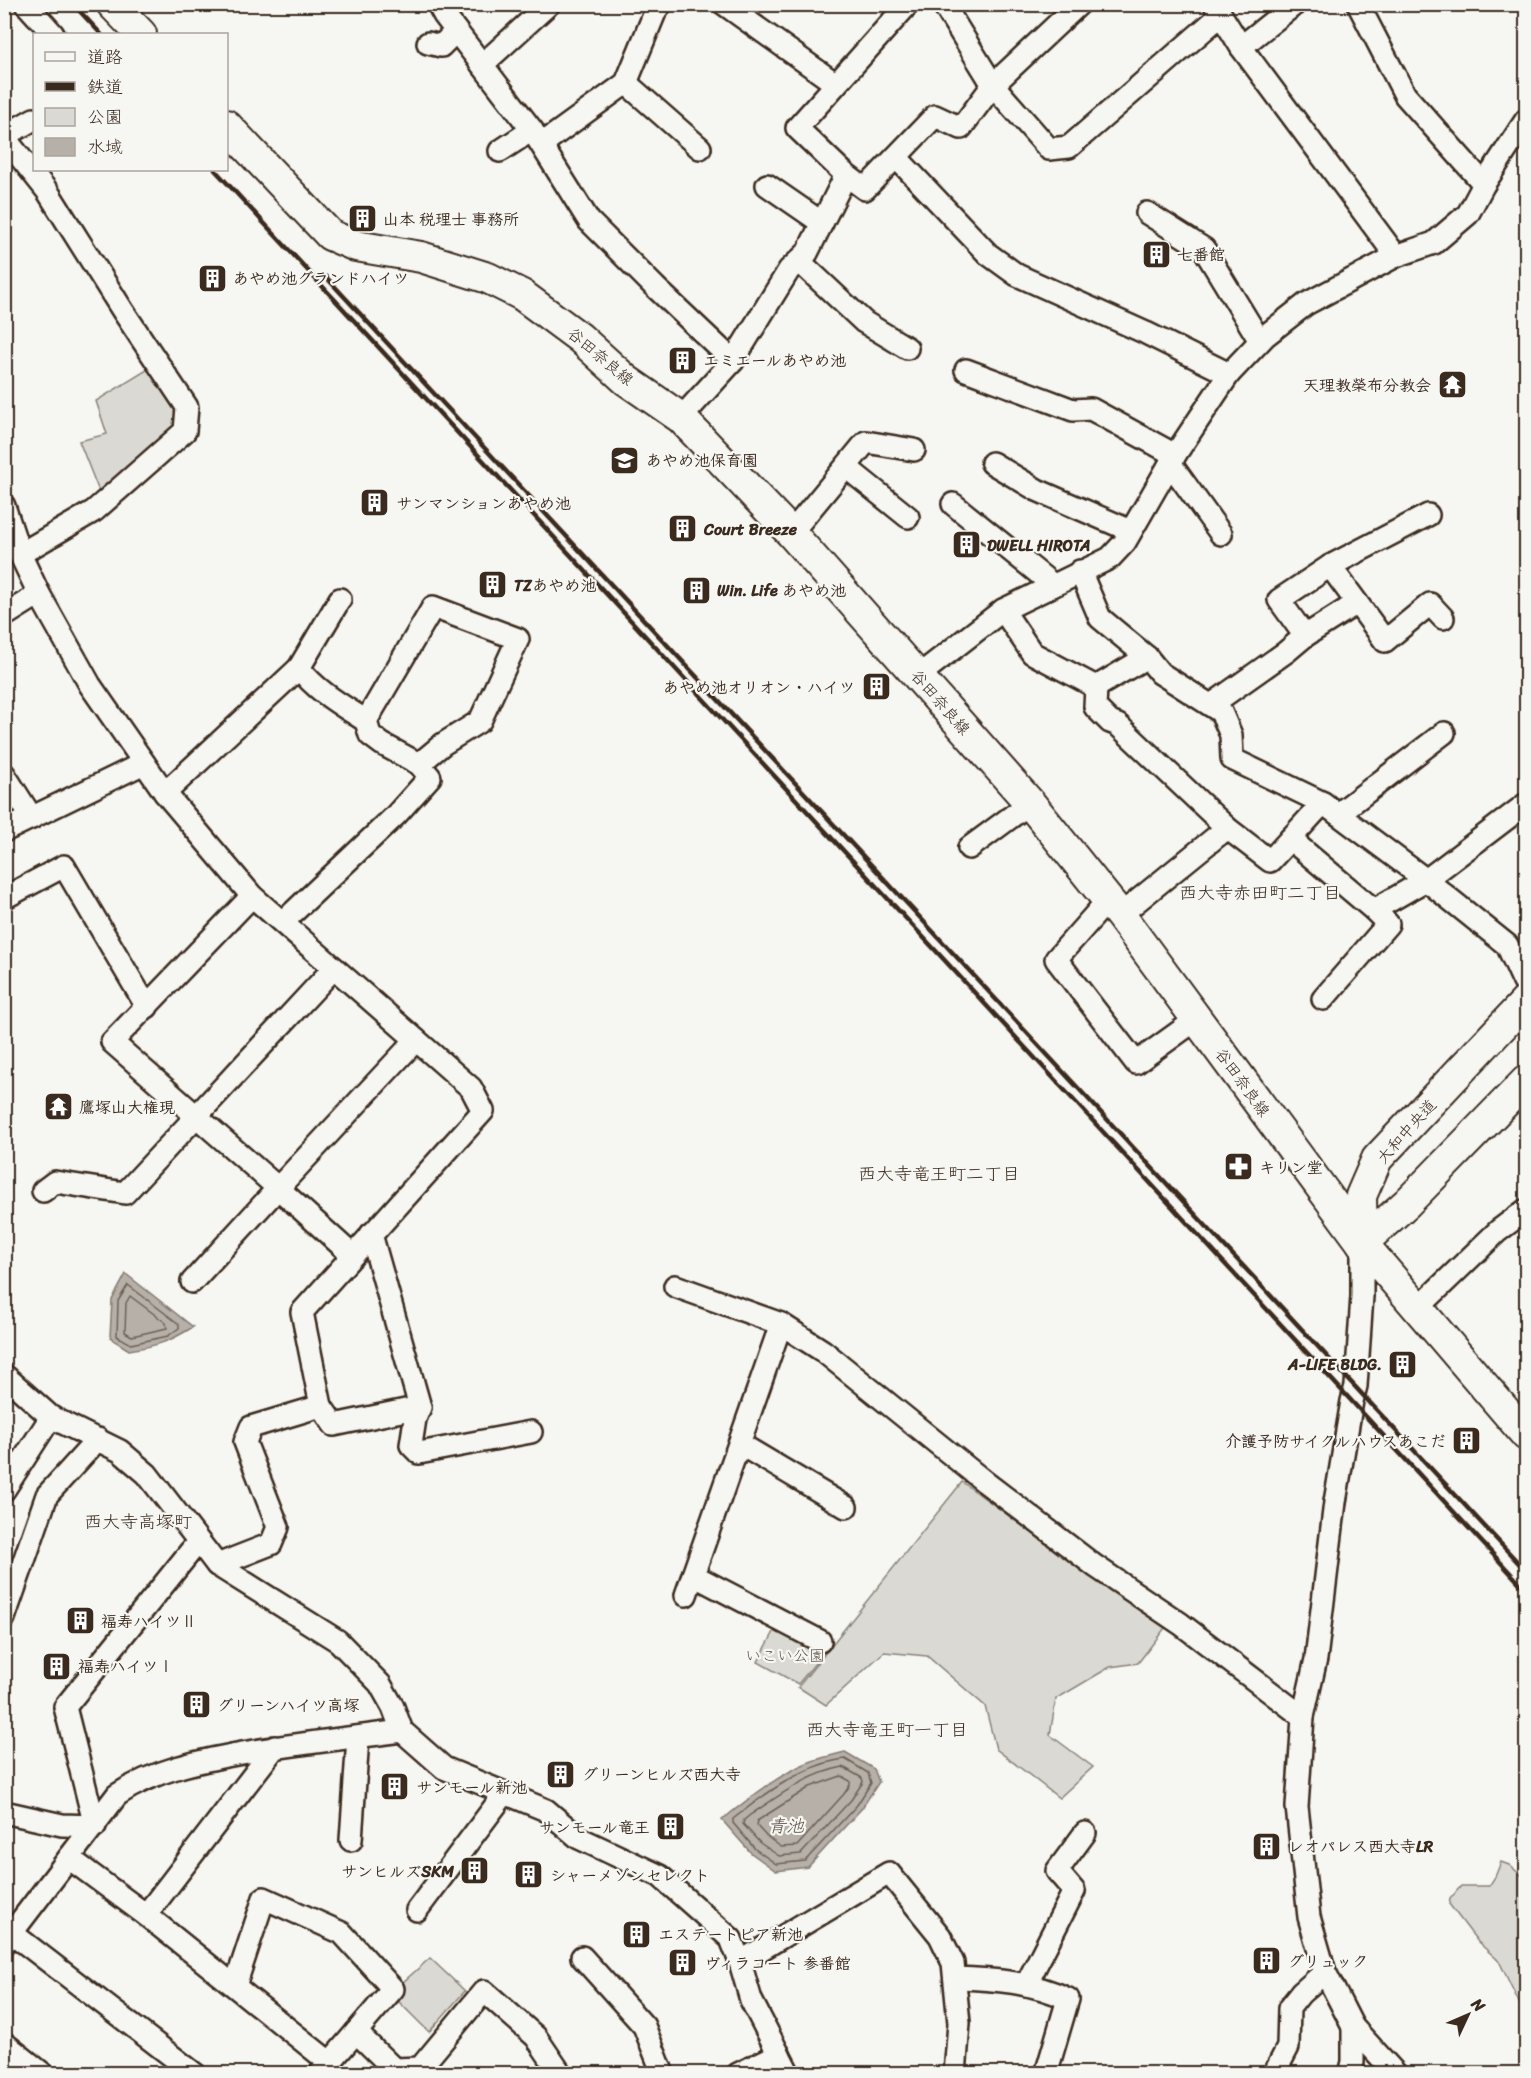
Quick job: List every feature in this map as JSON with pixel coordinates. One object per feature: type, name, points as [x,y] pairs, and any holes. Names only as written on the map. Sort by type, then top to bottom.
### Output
[{"type":"main road","points":[[112,4],[140,33]]},
{"type":"main road","name":"谷田奈良線","points":[[228,127],[330,235],[356,246],[421,257],[488,278],[505,286],[551,315],[626,380],[681,418],[791,534],[1030,803],[1114,908],[1362,1243],[1527,1435]]},
{"type":"main road","name":"大和中央道","points":[[1362,1243],[1361,1196],[1377,1159],[1525,992]]},
{"type":"main road","points":[[1362,1243],[1407,1203],[1527,1081]]},
{"type":"street","points":[[26,4],[52,33]]},
{"type":"street","points":[[438,4],[537,137],[589,221],[733,361]]},
{"type":"street","points":[[482,65],[549,4]]},
{"type":"street","points":[[724,4],[836,84]]},
{"type":"street","points":[[908,4],[797,128],[846,175],[865,189],[935,116],[961,128],[993,86],[1079,4]]},
{"type":"street","points":[[943,4],[993,86],[1049,148],[1070,147],[1218,10],[1241,47],[1396,256]]},
{"type":"street","points":[[1241,47],[1295,4]]},
{"type":"street","points":[[1358,4],[1405,95],[1484,184]]},
{"type":"street","points":[[500,151],[537,137],[626,83],[656,6]]},
{"type":"street","points":[[428,43],[441,46],[456,31]]},
{"type":"street","points":[[626,83],[700,148]]},
{"type":"street","points":[[20,554],[94,511],[111,497],[185,431],[187,407],[48,192],[4,137],[33,119]]},
{"type":"street","points":[[918,676],[1003,610],[1110,558],[1131,531],[1173,459],[1229,374],[1260,341],[1306,304],[1396,256],[1434,243],[1468,214],[1484,184],[1527,120]]},
{"type":"street","points":[[896,157],[988,254],[1017,275],[1146,333],[1229,374]]},
{"type":"street","points":[[681,418],[733,361],[789,270],[807,253],[846,175]]},
{"type":"street","points":[[767,185],[822,223]]},
{"type":"street","points":[[1147,213],[1204,249],[1260,341]]},
{"type":"street","points":[[799,261],[864,322],[907,348]]},
{"type":"street","points":[[966,370],[1073,410],[1090,409],[1173,459],[1221,534]]},
{"type":"street","points":[[791,534],[866,442],[914,450]]},
{"type":"street","points":[[992,463],[1037,490],[1131,531]]},
{"type":"street","points":[[846,467],[908,517]]},
{"type":"street","points":[[953,504],[1053,585]]},
{"type":"street","points":[[4,506],[20,554],[39,594],[90,685],[165,793],[252,896],[471,1088],[483,1112],[302,1312],[321,1406],[334,1425],[420,1407]]},
{"type":"street","points":[[1305,636],[1279,600],[1330,566],[1428,515]]},
{"type":"street","points":[[1330,566],[1385,641],[1430,604],[1443,618]]},
{"type":"street","points":[[1080,572],[1101,618],[1147,657],[1160,673],[1221,712],[1231,735],[1232,759],[1330,808],[1426,880],[1507,945],[1525,992]]},
{"type":"street","points":[[4,616],[39,594]]},
{"type":"street","points":[[165,793],[299,668],[340,599]]},
{"type":"street","points":[[1211,705],[1305,636],[1357,603]]},
{"type":"street","points":[[366,721],[433,607],[518,639],[480,721],[443,744],[419,764]]},
{"type":"street","points":[[1003,610],[1032,654],[1096,687]]},
{"type":"street","points":[[1096,687],[1147,657]]},
{"type":"street","points":[[283,921],[396,814],[430,777],[419,764],[370,735],[366,721],[333,700],[307,679],[299,668]]},
{"type":"street","points":[[1096,687],[1095,706],[1110,722],[1118,725],[1227,828],[1270,861],[1290,839],[1330,808],[1444,733]]},
{"type":"street","points":[[4,831],[144,763]]},
{"type":"street","points":[[4,774],[32,818]]},
{"type":"street","points":[[969,848],[1030,803]]},
{"type":"street","points":[[1374,910],[1426,880],[1527,804]]},
{"type":"street","points":[[1197,1019],[1136,1063],[1056,959],[1114,908],[1227,828]]},
{"type":"street","points":[[1290,839],[1388,924],[1323,999]]},
{"type":"street","points":[[4,898],[64,866],[147,1007]]},
{"type":"street","points":[[252,896],[112,1042],[352,1255]]},
{"type":"street","points":[[43,1191],[55,1182],[125,1193],[334,968]]},
{"type":"street","points":[[192,1282],[416,1040]]},
{"type":"street","points":[[1417,1309],[1498,1231],[1527,1210]]},
{"type":"street","points":[[371,1234],[420,1407],[415,1419],[411,1445],[419,1453],[531,1432]]},
{"type":"street","points":[[1362,1243],[1362,1296],[1356,1386],[1335,1502],[1316,1659],[1303,1717],[1297,1807],[1309,1917],[1325,1972],[1353,2027],[1396,2073]]},
{"type":"street","points":[[675,1286],[781,1324],[824,1351],[985,1482],[1095,1566],[1181,1624],[1303,1717]]},
{"type":"street","points":[[687,1595],[781,1324]]},
{"type":"street","points":[[4,1374],[51,1417],[120,1451],[147,1474],[181,1515],[198,1542],[217,1565],[338,1641],[380,1684],[393,1707],[402,1731],[444,1768],[546,1810],[579,1838],[660,1876],[732,1939],[751,2000],[789,2073]]},
{"type":"street","points":[[217,1565],[271,1544],[278,1527],[245,1442],[251,1427],[321,1406]]},
{"type":"street","points":[[4,1490],[51,1417]]},
{"type":"street","points":[[4,1618],[46,1495],[98,1439]]},
{"type":"street","points":[[740,1444],[846,1507]]},
{"type":"street","points":[[95,1826],[65,1707],[198,1542]]},
{"type":"street","points":[[693,1575],[820,1641]]},
{"type":"street","points":[[195,2073],[7,1934],[95,1826],[117,1795],[133,1784],[191,1762],[275,1747],[402,1731]]},
{"type":"street","points":[[351,1840],[358,1737]]},
{"type":"street","points":[[146,1915],[275,1747]]},
{"type":"street","points":[[417,1910],[505,1793]]},
{"type":"street","points":[[4,1812],[62,1825],[95,1826]]},
{"type":"street","points":[[1026,1985],[1074,1891],[1057,1871],[1085,1833]]},
{"type":"street","points":[[69,1858],[236,1986],[325,2068],[393,1989],[342,1933],[264,1898],[236,1986]]},
{"type":"street","points":[[740,1962],[889,1873],[940,1936],[953,1963],[959,2024],[955,2073]]},
{"type":"street","points":[[582,1958],[644,2026],[663,2073]]},
{"type":"street","points":[[1274,2073],[1288,2047],[1289,2008],[1301,1993],[1325,1972]]},
{"type":"street","points":[[955,1978],[985,1979],[1026,1985],[1053,1991],[1068,1999],[1046,2073]]},
{"type":"street","points":[[356,2032],[394,2069],[420,2068],[484,1990],[536,2037],[561,2073]]},
{"type":"street","points":[[1350,2073],[1353,2062],[1353,2027]]},
{"type":"street","points":[[4,2043],[43,2073]]},
{"type":"street","points":[[738,2073],[779,2054]]},
{"type":"green space","points":[[150,368],[178,413],[176,427],[100,494],[79,441],[107,434],[96,401]]},
{"type":"green space","points":[[962,1482],[1165,1628],[1138,1663],[1110,1667],[1056,1699],[1050,1735],[1093,1767],[1059,1798],[996,1749],[985,1706],[927,1656],[884,1652],[826,1705],[798,1687]]},
{"type":"green space","name":"いこい公園","points":[[776,1628],[822,1655],[798,1684],[758,1662]]},
{"type":"green space","points":[[1501,1862],[1509,1865],[1526,1879],[1526,2017],[1499,1961],[1478,1942],[1449,1904],[1450,1899],[1461,1886],[1489,1886]]},
{"type":"green space","points":[[430,1958],[465,1991],[429,2032],[396,1999],[402,1983]]},
{"type":"water","points":[[126,1274],[193,1327],[162,1343],[129,1350],[113,1340],[110,1336],[112,1300]]},
{"type":"water","name":"青池","points":[[845,1752],[874,1769],[879,1782],[862,1808],[808,1867],[776,1871],[751,1853],[722,1820],[790,1771],[811,1761]]},
{"type":"railway","points":[[73,4],[100,33]]},
{"type":"railway","points":[[216,171],[1526,1590]]},
{"type":"railway","points":[[326,277],[1526,1571]]},
{"type":"place","name":"山本 税理士 事務所","points":[[362,219]]},
{"type":"place","name":"七番館","points":[[1156,254]]},
{"type":"place","name":"あやめ池グランドハイツ","points":[[212,278]]},
{"type":"place","name":"エミエールあやめ池","points":[[682,360]]},
{"type":"place","name":"天理教榮布分教会","points":[[1452,385]]},
{"type":"place","name":"あやめ池保育園","points":[[625,460]]},
{"type":"place","name":"サンマンションあやめ池","points":[[375,503]]},
{"type":"place","name":"Court Breeze","points":[[683,529]]},
{"type":"place","name":"DWELL HIROTA","points":[[966,545]]},
{"type":"place","name":"TZあやめ池","points":[[493,585]]},
{"type":"place","name":"Win. Life あやめ池","points":[[696,590]]},
{"type":"place","name":"あやめ池オリオン・ハイツ","points":[[876,687]]},
{"type":"place","name":"鷹塚山大権現","points":[[58,1107]]},
{"type":"place","name":"キリン堂","points":[[1238,1167]]},
{"type":"place","name":"A-LIFE BLDG.","points":[[1403,1364]]},
{"type":"place","name":"介護予防サイクルハウスあこだ","points":[[1467,1441]]},
{"type":"place","name":"福寿ハイツⅡ","points":[[80,1621]]},
{"type":"place","name":"福寿ハイツⅠ","points":[[57,1666]]},
{"type":"place","name":"グリーンハイツ高塚","points":[[196,1705]]},
{"type":"place","name":"グリーンヒルズ西大寺","points":[[561,1774]]},
{"type":"place","name":"サンモール新池","points":[[395,1787]]},
{"type":"place","name":"サンモール竜王","points":[[671,1827]]},
{"type":"place","name":"レオパレス西大寺LR","points":[[1267,1846]]},
{"type":"place","name":"サンヒルズSKM","points":[[475,1871]]},
{"type":"place","name":"シャーメゾンセレクト","points":[[529,1875]]},
{"type":"place","name":"エステートピア新池","points":[[637,1934]]},
{"type":"place","name":"グリュック","points":[[1267,1961]]},
{"type":"place","name":"ヴィラコート 参番館","points":[[683,1963]]},
{"type":"district","name":"西大寺赤田町二丁目","points":[[1260,893]]},
{"type":"district","name":"西大寺竜王町二丁目","points":[[939,1174]]},
{"type":"district","name":"西大寺高塚町","points":[[138,1522]]},
{"type":"district","name":"西大寺竜王町一丁目","points":[[887,1730]]}]
